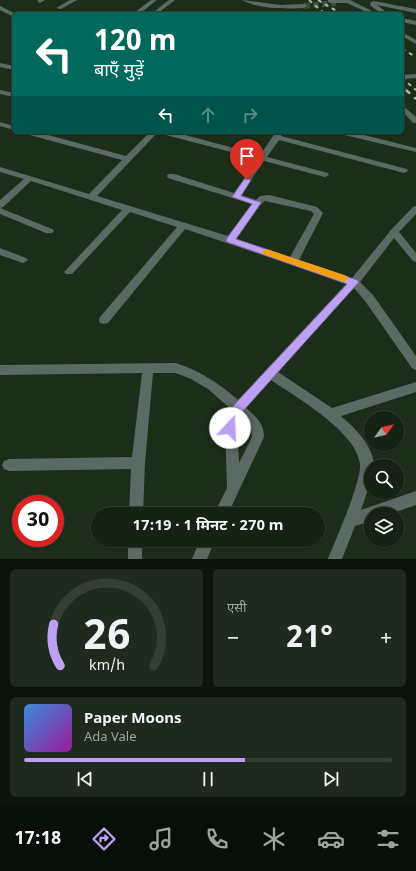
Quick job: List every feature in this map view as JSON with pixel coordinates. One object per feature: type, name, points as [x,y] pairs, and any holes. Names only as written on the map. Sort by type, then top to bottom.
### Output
[{"type":"street","points":[[59,8],[74,0]]},
{"type":"street","points":[[139,12],[154,0]]},
{"type":"street","points":[[157,12],[172,0]]},
{"type":"street","points":[[244,0],[268,6],[302,5]]},
{"type":"street","points":[[261,0],[287,6],[294,12]]},
{"type":"street","points":[[333,2],[348,1],[371,12]]},
{"type":"street","points":[[333,2],[353,6],[364,12]]},
{"type":"street","points":[[383,12],[373,6],[373,3],[416,11]]},
{"type":"street","points":[[0,8],[12,14]]},
{"type":"street","points":[[404,20],[416,23]]},
{"type":"street","points":[[404,29],[416,36]]},
{"type":"street","points":[[404,35],[416,42]]},
{"type":"street","points":[[0,65],[12,68]]},
{"type":"street","points":[[404,77],[416,76]]},
{"type":"street","points":[[0,92],[12,95]]},
{"type":"street","points":[[404,109],[416,121]]},
{"type":"street","points":[[404,119],[416,121]]},
{"type":"street","points":[[0,124],[12,127]]},
{"type":"street","points":[[36,134],[127,159]]},
{"type":"street","points":[[91,197],[152,134]]},
{"type":"street","points":[[172,134],[325,175]]},
{"type":"street","points":[[351,134],[415,150]]},
{"type":"street","points":[[236,197],[278,135],[404,171]]},
{"type":"street","points":[[0,169],[184,225],[354,282],[369,298],[416,365]]},
{"type":"street","points":[[171,176],[257,203]]},
{"type":"street","points":[[0,205],[30,178]]},
{"type":"street","points":[[230,240],[257,203],[265,197],[314,209],[319,213],[294,261]]},
{"type":"street","points":[[69,272],[129,208]]},
{"type":"street","points":[[234,490],[230,428],[231,420],[238,408],[354,282],[394,232],[416,209]]},
{"type":"street","points":[[0,211],[49,231]]},
{"type":"street","points":[[104,320],[184,225]]},
{"type":"street","points":[[394,232],[416,259]]},
{"type":"street","points":[[0,251],[23,260]]},
{"type":"street","points":[[0,370],[176,368],[188,371],[212,386],[238,408],[257,427],[258,437],[226,507]]},
{"type":"street","points":[[136,507],[138,463],[148,369]]},
{"type":"street","points":[[270,374],[331,414],[361,446],[365,455],[367,463],[366,473],[350,521],[335,559]]},
{"type":"street","points":[[331,414],[416,387]]},
{"type":"street","points":[[9,465],[138,463]]},
{"type":"street","points":[[350,521],[416,498]]},
{"type":"street","points":[[134,559],[135,547]]},
{"type":"street","points":[[199,559],[205,547]]},
{"type":"tunnel","points":[[304,6],[336,3]]},
{"type":"railway","points":[[309,0],[323,12]]},
{"type":"railway","points":[[318,0],[339,12]]},
{"type":"railway","points":[[404,50],[416,57]]},
{"type":"railway","points":[[404,80],[416,90]]},
{"type":"railway","points":[[406,90],[416,99]]},
{"type":"slow traffic","points":[[266,252],[344,279]]},
{"type":"route","points":[[230,428],[231,420],[238,408],[354,282],[230,240],[257,203],[236,197],[247,180]]}]
